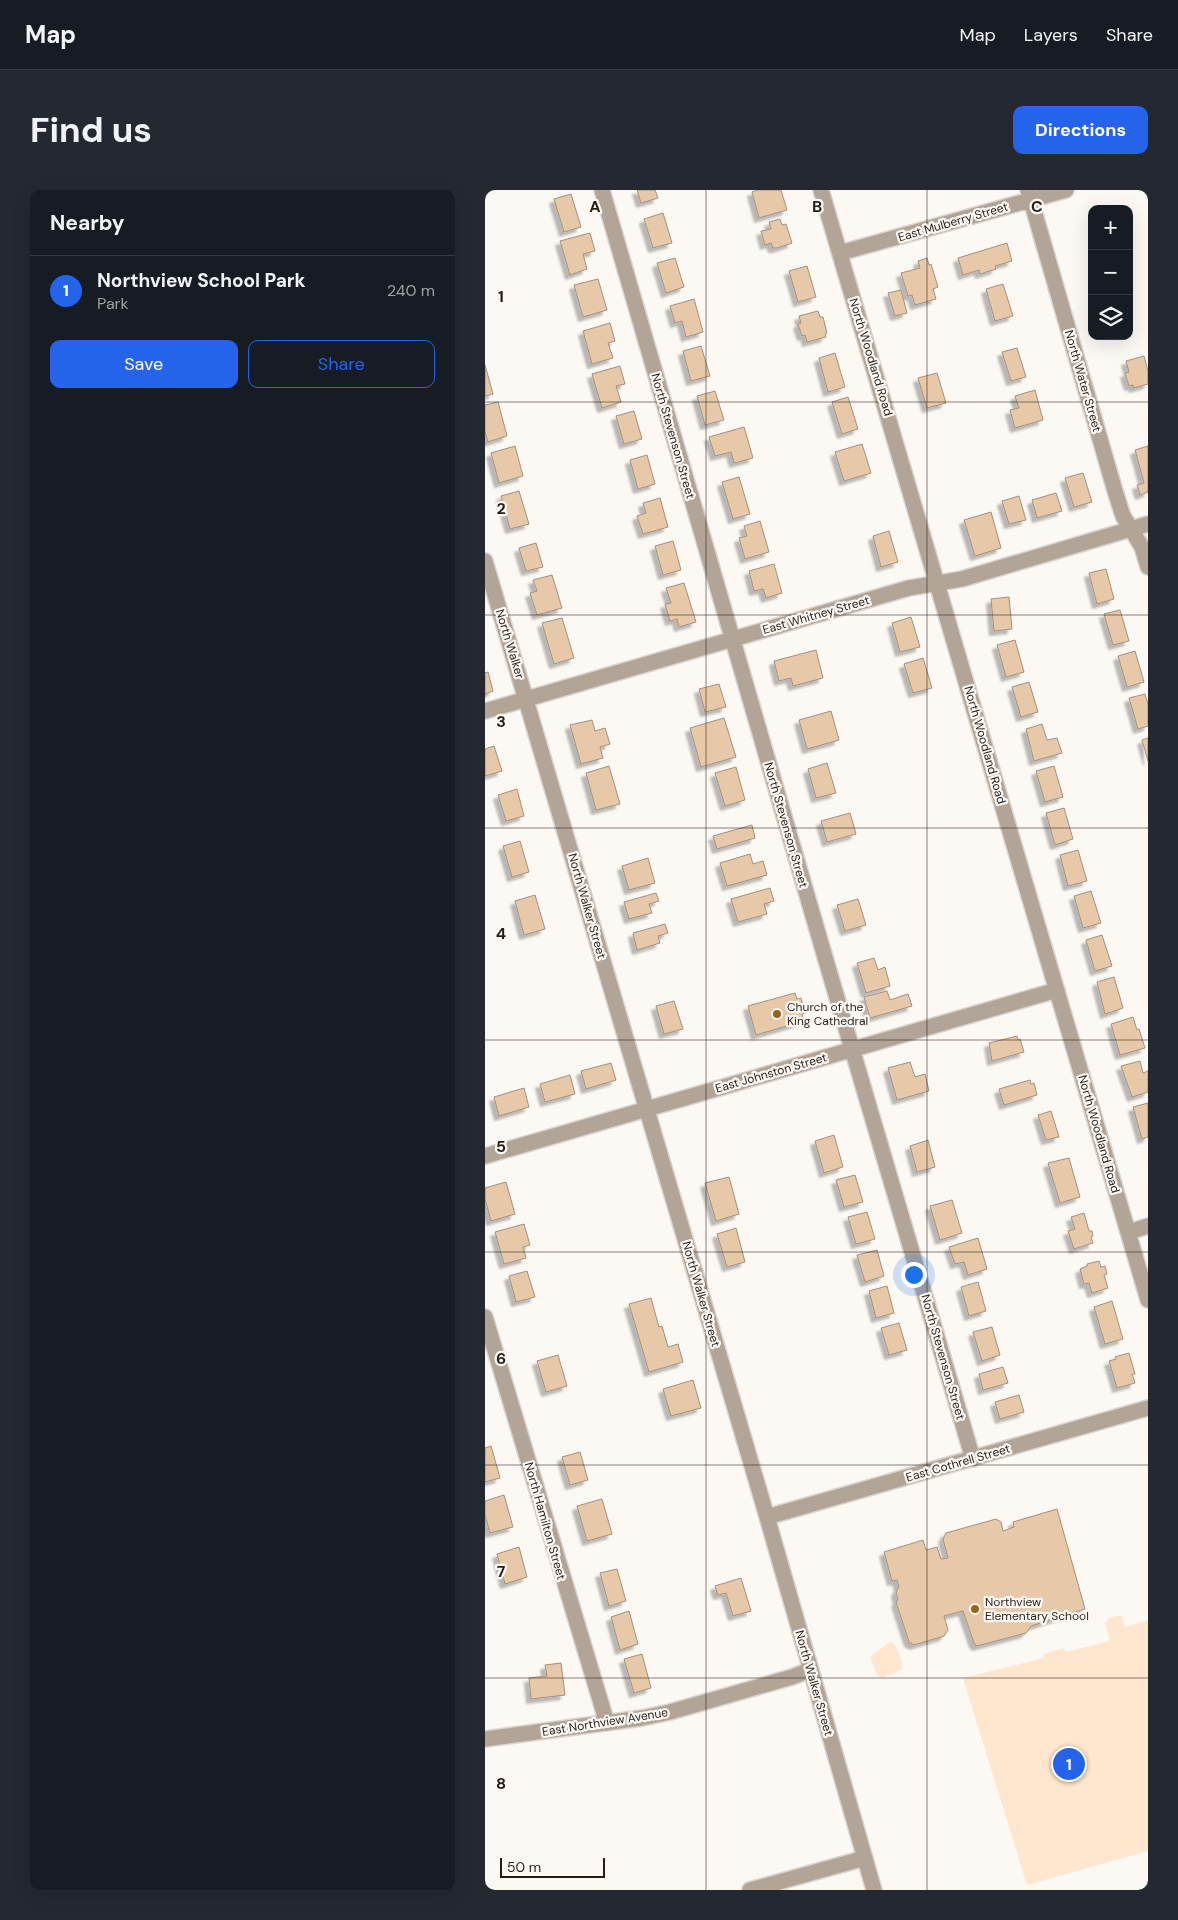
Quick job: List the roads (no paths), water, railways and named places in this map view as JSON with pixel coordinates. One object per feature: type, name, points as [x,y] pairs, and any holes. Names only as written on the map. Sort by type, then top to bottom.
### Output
[{"type":"street","name":"North Stevenson Street","points":[[602,190],[973,1459]]},
{"type":"street","name":"North Woodland Road","points":[[821,190],[1148,1300]]},
{"type":"street","name":"East Mulberry Street","points":[[840,253],[1029,195],[1066,190]]},
{"type":"street","name":"North Water Street","points":[[1029,195],[1115,492],[1123,516],[1142,547],[1148,568]]},
{"type":"street","name":"East Whitney Street","points":[[485,711],[909,588],[962,579],[1148,524]]},
{"type":"street","name":"North Walker","points":[[485,561],[526,699]]},
{"type":"street","name":"North Walker Street","points":[[526,699],[767,1517],[874,1890]]},
{"type":"street","name":"East Johnston Street","points":[[485,1156],[1057,990]]},
{"type":"street","points":[[1129,1232],[1148,1226]]},
{"type":"street","name":"North Hamilton Street","points":[[485,1317],[607,1723]]},
{"type":"street","name":"East Cothrell Street","points":[[767,1517],[1148,1408]]},
{"type":"street","name":"East Northview Avenue","points":[[485,1739],[607,1723],[670,1712],[792,1677],[810,1670]]},
{"type":"street","points":[[750,1890],[865,1858]]},
{"type":"place","name":"Church of the King Cathedral","points":[[777,1014]]},
{"type":"place","name":"Northview Elementary School","points":[[975,1609]]},
{"type":"place","name":"Northview School Park","points":[[1069,1764]]}]
